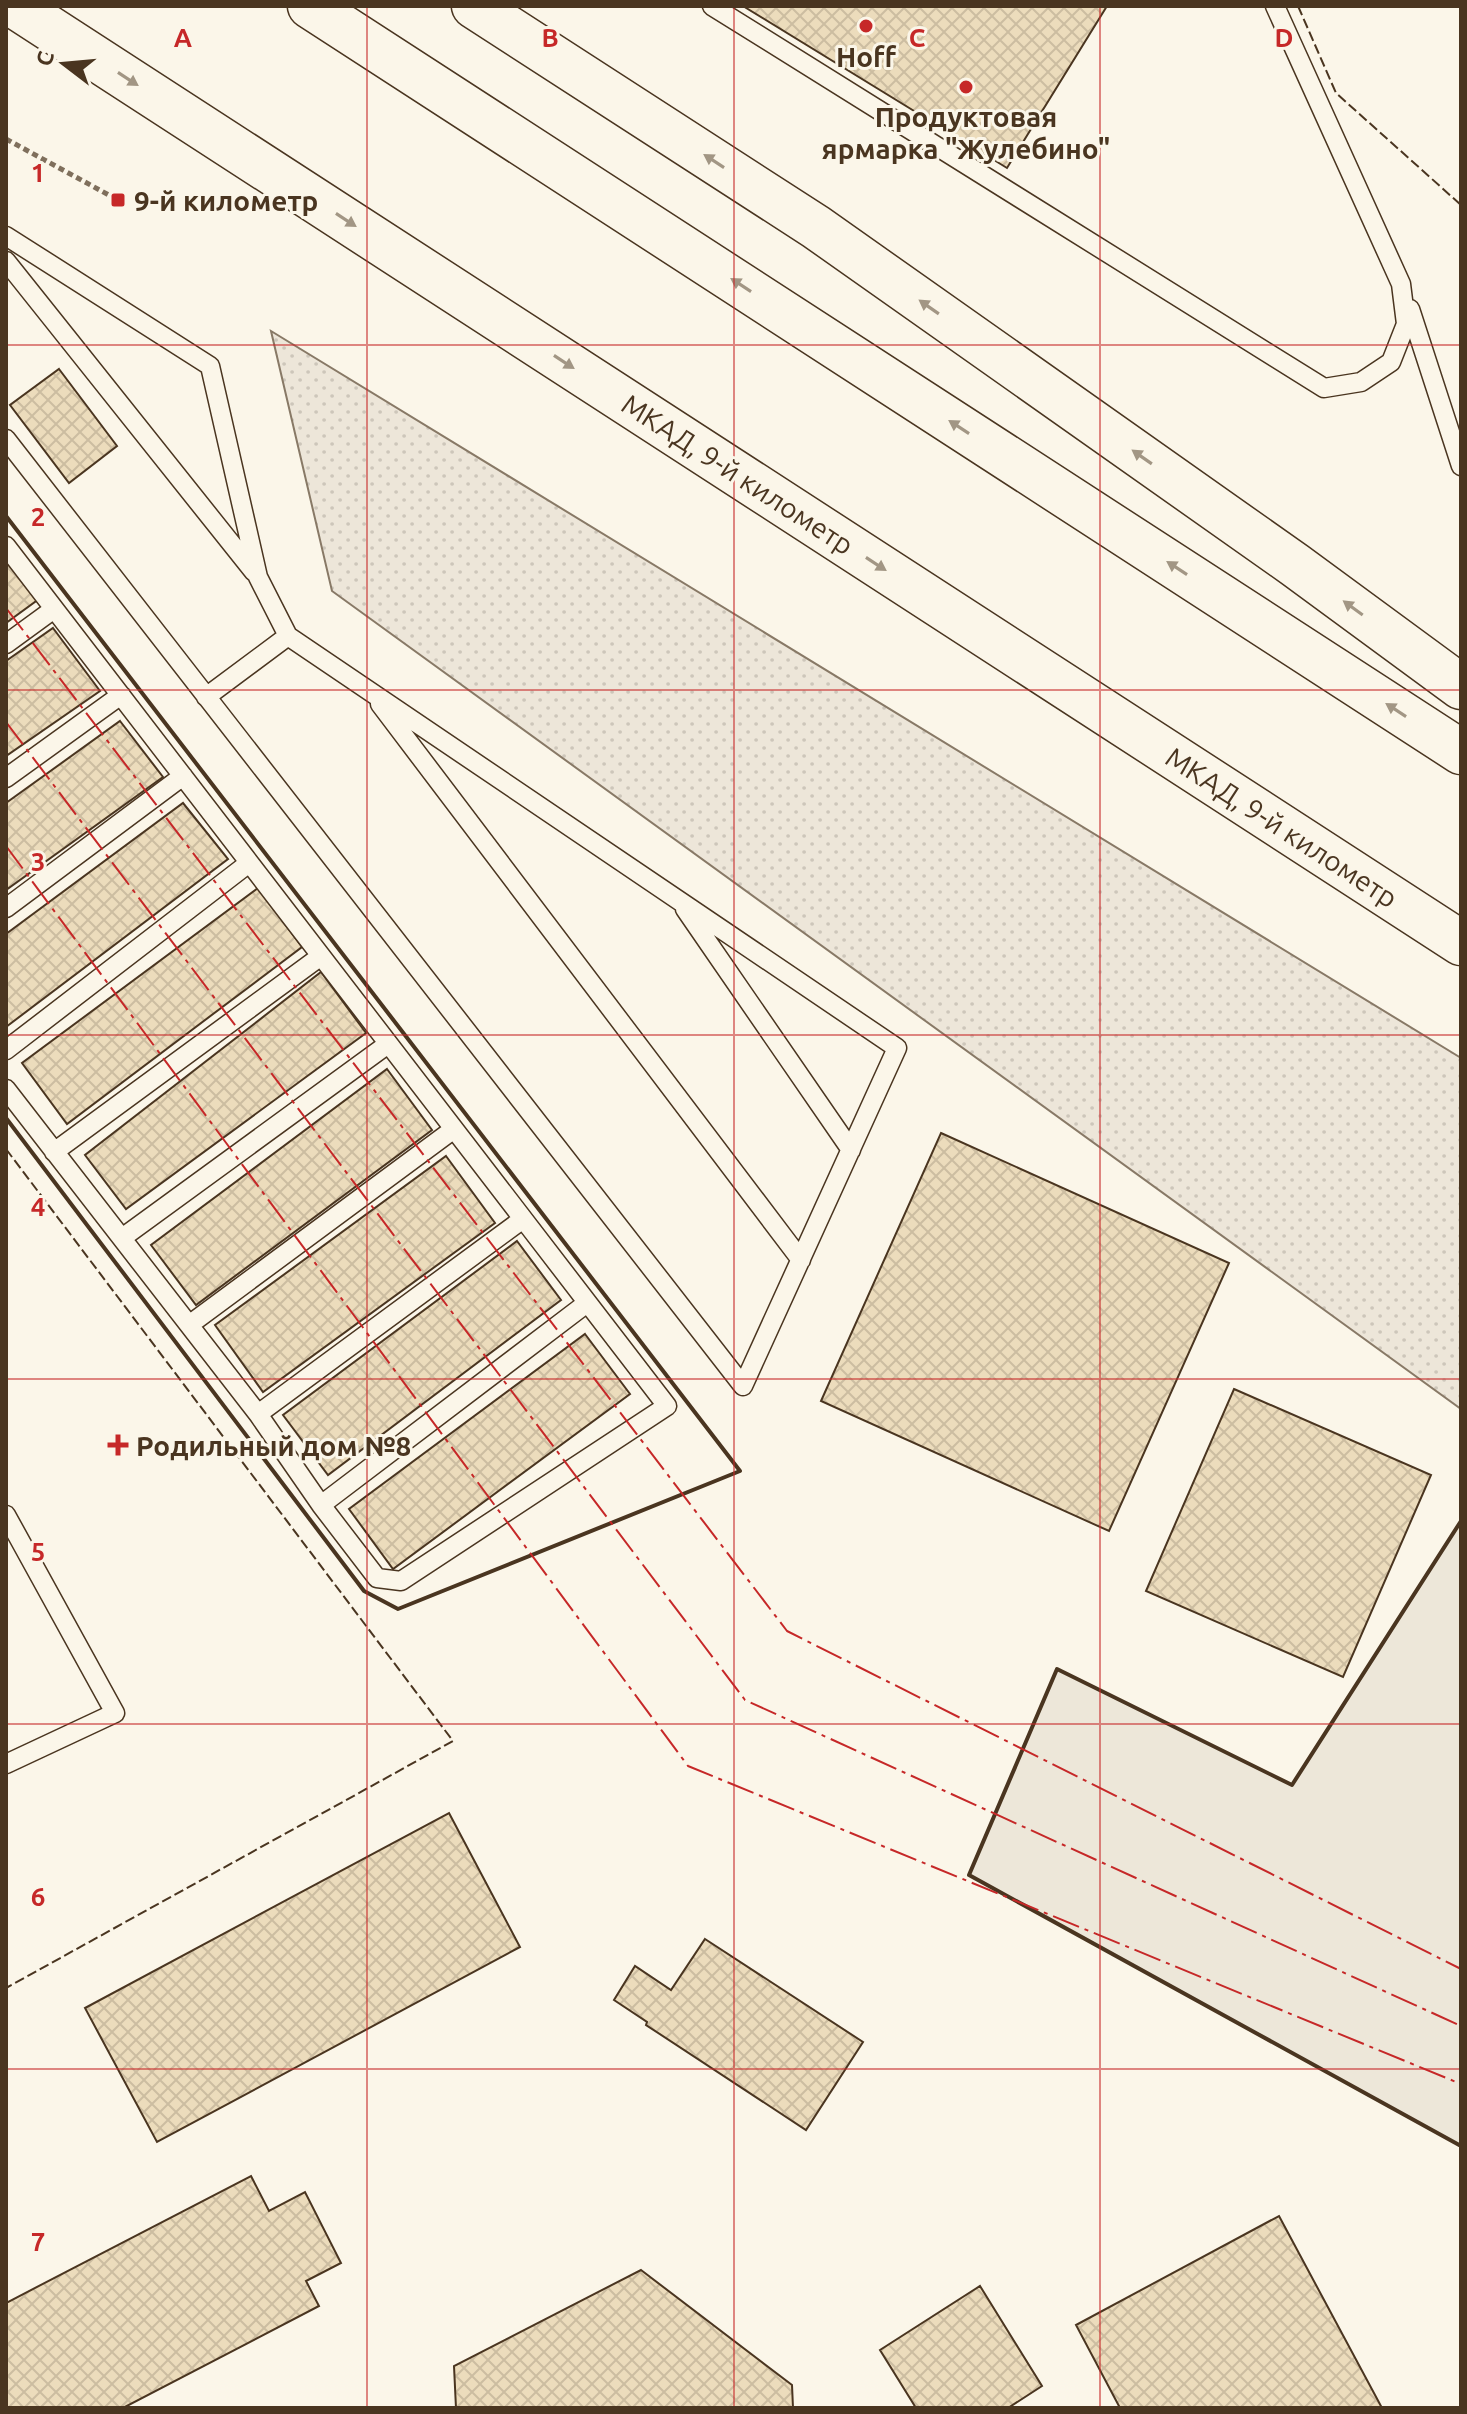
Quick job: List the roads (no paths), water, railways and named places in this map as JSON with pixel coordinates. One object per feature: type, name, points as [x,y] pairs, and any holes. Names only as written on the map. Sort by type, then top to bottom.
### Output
[{"type":"main road","name":"МКАД, 9-й километр","points":[[15,6],[1461,943]]},
{"type":"main road","points":[[310,6],[1461,752]]},
{"type":"main road","points":[[474,6],[816,227],[1295,565],[1461,687]]},
{"type":"lane","points":[[712,6],[1324,388],[1361,382],[1391,362],[1406,324],[1401,284]]},
{"type":"lane","points":[[1275,6],[1401,284],[1461,466]]},
{"type":"lane","points":[[6,236],[210,366],[258,577]]},
{"type":"lane","points":[[6,261],[258,577],[288,636],[897,1048],[743,1386],[6,439]]},
{"type":"lane","points":[[6,546],[667,1406],[401,1581],[377,1578],[321,1505],[258,1414],[6,1089]]},
{"type":"lane","points":[[6,644],[54,609]]},
{"type":"lane","points":[[206,697],[288,636]]},
{"type":"lane","points":[[369,691],[801,1260]]},
{"type":"lane","points":[[6,778],[121,695]]},
{"type":"lane","points":[[6,908],[183,776]]},
{"type":"lane","points":[[6,1050],[249,863]]},
{"type":"lane","points":[[679,900],[851,1150]]},
{"type":"lane","points":[[54,1152],[321,956]]},
{"type":"lane","points":[[122,1238],[388,1044]]},
{"type":"lane","points":[[189,1325],[454,1129]]},
{"type":"lane","points":[[258,1414],[523,1219]]},
{"type":"lane","points":[[321,1505],[587,1303]]},
{"type":"lane","points":[[6,1515],[115,1713],[6,1764]]},
{"type":"place","name":"Hoff","points":[[866,26]]},
{"type":"place","name":"Продуктовая ярмарка \"Жулебино\"","points":[[966,87]]},
{"type":"place","name":"9-й километр","points":[[118,200]]},
{"type":"place","name":"Родильный дом №8","points":[[118,1445]]}]
